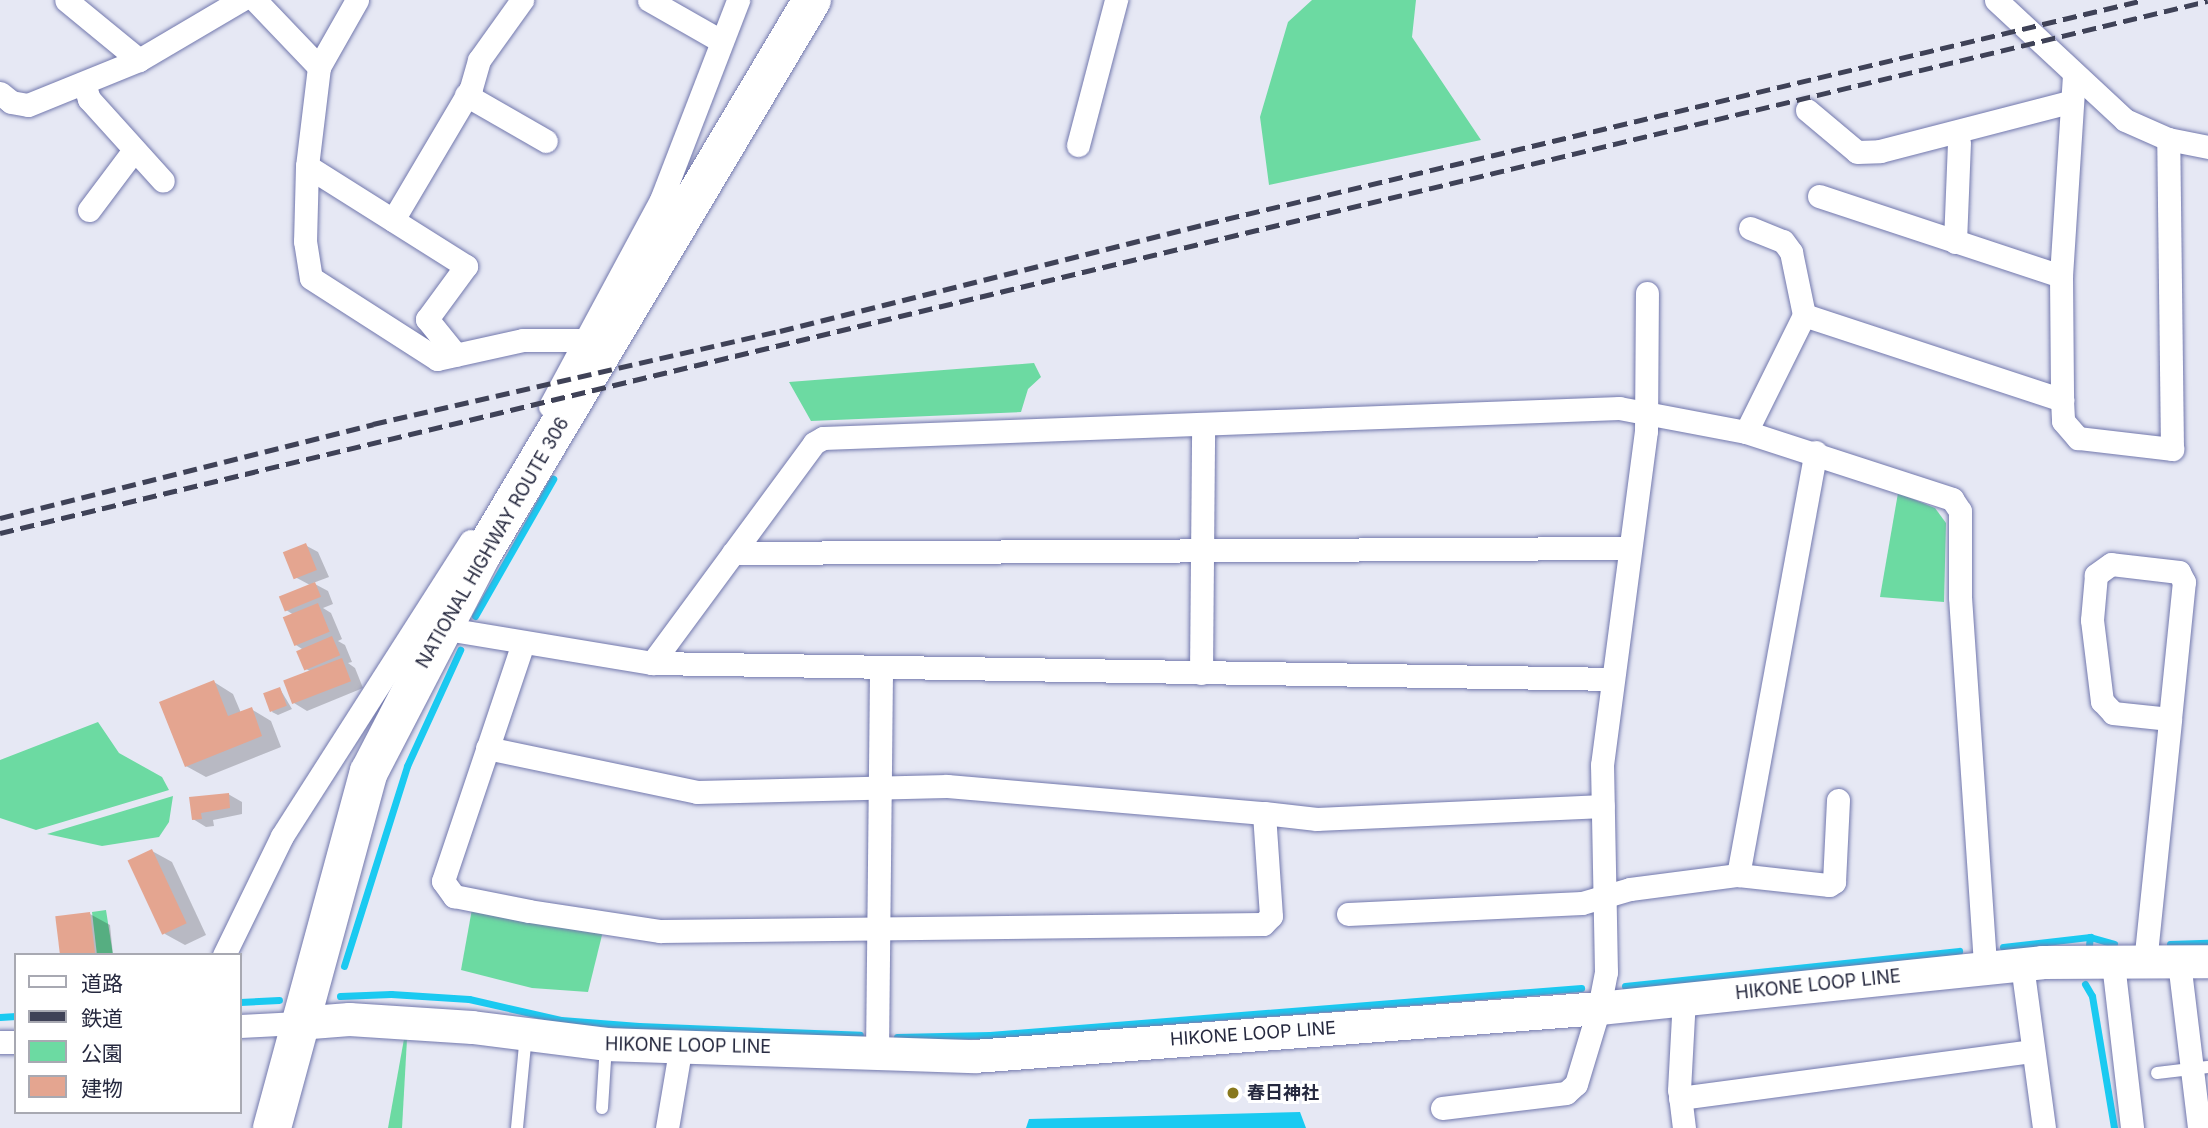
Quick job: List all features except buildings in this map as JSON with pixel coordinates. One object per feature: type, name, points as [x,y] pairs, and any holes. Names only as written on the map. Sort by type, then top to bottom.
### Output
[{"type":"highway","name":"NATIONAL HIGHWAY ROUTE 306","points":[[272,1128],[298,1023],[369,772],[441,628],[812,0]]},
{"type":"main road","name":"HIKONE LOOP LINE","points":[[298,1023],[349,1019],[472,1027],[606,1044],[974,1056],[1599,1007],[2032,963],[2193,962]]},
{"type":"street","points":[[66,0],[139,60]]},
{"type":"street","points":[[0,93],[11,102],[28,105],[139,60],[241,0]]},
{"type":"street","points":[[255,0],[320,67]]},
{"type":"street","points":[[358,0],[320,67],[307,166],[305,241],[311,278],[437,359],[523,340],[584,340]]},
{"type":"street","points":[[393,220],[466,95],[479,60],[522,0]]},
{"type":"street","points":[[649,0],[721,41]]},
{"type":"street","points":[[226,953],[282,836],[522,460],[660,200],[738,0]]},
{"type":"street","points":[[1079,145],[1116,0]]},
{"type":"street","points":[[1996,0],[2125,120],[2168,139],[2208,147]]},
{"type":"street","points":[[2074,75],[2070,102],[2061,276],[2062,400],[2063,421],[2078,438],[2172,449],[2168,139]]},
{"type":"street","points":[[84,83],[89,99],[163,181]]},
{"type":"street","points":[[466,95],[546,141]]},
{"type":"street","points":[[1807,110],[1840,142],[1857,152],[2070,102]]},
{"type":"street","points":[[1955,242],[1959,143]]},
{"type":"street","points":[[89,210],[134,150]]},
{"type":"street","points":[[307,166],[466,266],[427,319],[456,355]]},
{"type":"street","points":[[1819,196],[2061,276]]},
{"type":"street","points":[[1746,432],[1804,315],[1791,252],[1783,241],[1750,228]]},
{"type":"street","points":[[1442,1108],[1566,1093],[1576,1084],[1599,1007],[1606,972],[1603,806],[1612,679],[1630,548],[1644,412],[1647,293]]},
{"type":"street","points":[[1804,315],[2062,400]]},
{"type":"street","points":[[652,663],[814,443],[823,438],[1619,408],[1746,432],[1816,452],[1952,499],[1960,511],[1960,597],[1985,968]]},
{"type":"street","points":[[1201,673],[1203,424]]},
{"type":"street","points":[[1738,875],[1816,452]]},
{"type":"street","points":[[733,553],[1630,548]]},
{"type":"street","points":[[2132,1128],[2116,962],[2170,719],[2184,582],[2179,572],[2111,564],[2096,575],[2092,620],[2102,701],[2113,713],[2170,719]]},
{"type":"street","points":[[441,628],[652,663],[881,670],[1612,679]]},
{"type":"street","points":[[523,643],[443,881],[454,896],[660,931],[1263,924],[1271,916],[1264,813]]},
{"type":"street","points":[[877,1054],[881,670]]},
{"type":"street","points":[[486,748],[697,792],[947,786],[1317,819],[1603,806]]},
{"type":"street","points":[[1348,914],[1582,903],[1630,888],[1738,875],[1834,882],[1838,800]]},
{"type":"street","points":[[2193,962],[2200,1068],[2199,1128]]},
{"type":"street","points":[[2032,963],[2032,1051],[2044,1128]]},
{"type":"street","points":[[1684,999],[1680,1098],[1684,1128]]},
{"type":"street","points":[[242,1026],[298,1023]]},
{"type":"street","points":[[663,1119],[681,1045]]},
{"type":"street","points":[[1680,1098],[2032,1051]]},
{"type":"lane","points":[[517,1128],[526,1035]]},
{"type":"lane","points":[[602,1108],[606,1044]]},
{"type":"lane","points":[[2157,1073],[2200,1068]]},
{"type":"green space","points":[[1312,0],[1416,0],[1412,37],[1481,140],[1269,185],[1260,117],[1288,22]]},
{"type":"green space","points":[[1034,363],[1041,377],[1028,389],[1021,412],[811,421],[789,382]]},
{"type":"green space","points":[[1898,493],[1935,508],[1946,523],[1944,602],[1880,597]]},
{"type":"green space","points":[[98,722],[119,753],[162,777],[169,790],[36,830],[0,818],[0,760]]},
{"type":"green space","points":[[173,796],[169,822],[159,837],[102,846],[47,834]]},
{"type":"green space","points":[[472,909],[603,931],[588,992],[532,988],[461,970]]},
{"type":"green space","points":[[106,910],[113,953],[97,953],[92,912]]},
{"type":"green space","points":[[404,1039],[407,1039],[402,1128],[388,1128]]},
{"type":"water","points":[[1300,1112],[1306,1128],[1026,1128],[1029,1119]]},
{"type":"waterway","points":[[475,616],[553,479]]},
{"type":"waterway","points":[[344,966],[407,766],[460,650]]},
{"type":"waterway","points":[[2090,937],[2114,944]]},
{"type":"waterway","points":[[2003,947],[2090,937],[2089,945]]},
{"type":"waterway","points":[[2170,944],[2208,943]]},
{"type":"waterway","points":[[1625,986],[1959,951]]},
{"type":"waterway","points":[[2085,984],[2092,996],[2114,1128]]},
{"type":"waterway","points":[[897,1037],[990,1035],[1581,988]]},
{"type":"waterway","points":[[340,996],[391,994],[469,999],[561,1020],[639,1026],[860,1035]]},
{"type":"waterway","points":[[242,1002],[279,1000]]},
{"type":"waterway","points":[[0,1017],[14,1016]]},
{"type":"railway","points":[[0,518],[373,424],[780,331],[1205,224],[2144,0]]},
{"type":"railway","points":[[0,533],[2208,1]]},
{"type":"place","name":"春日神社","points":[[1233,1093]]}]
